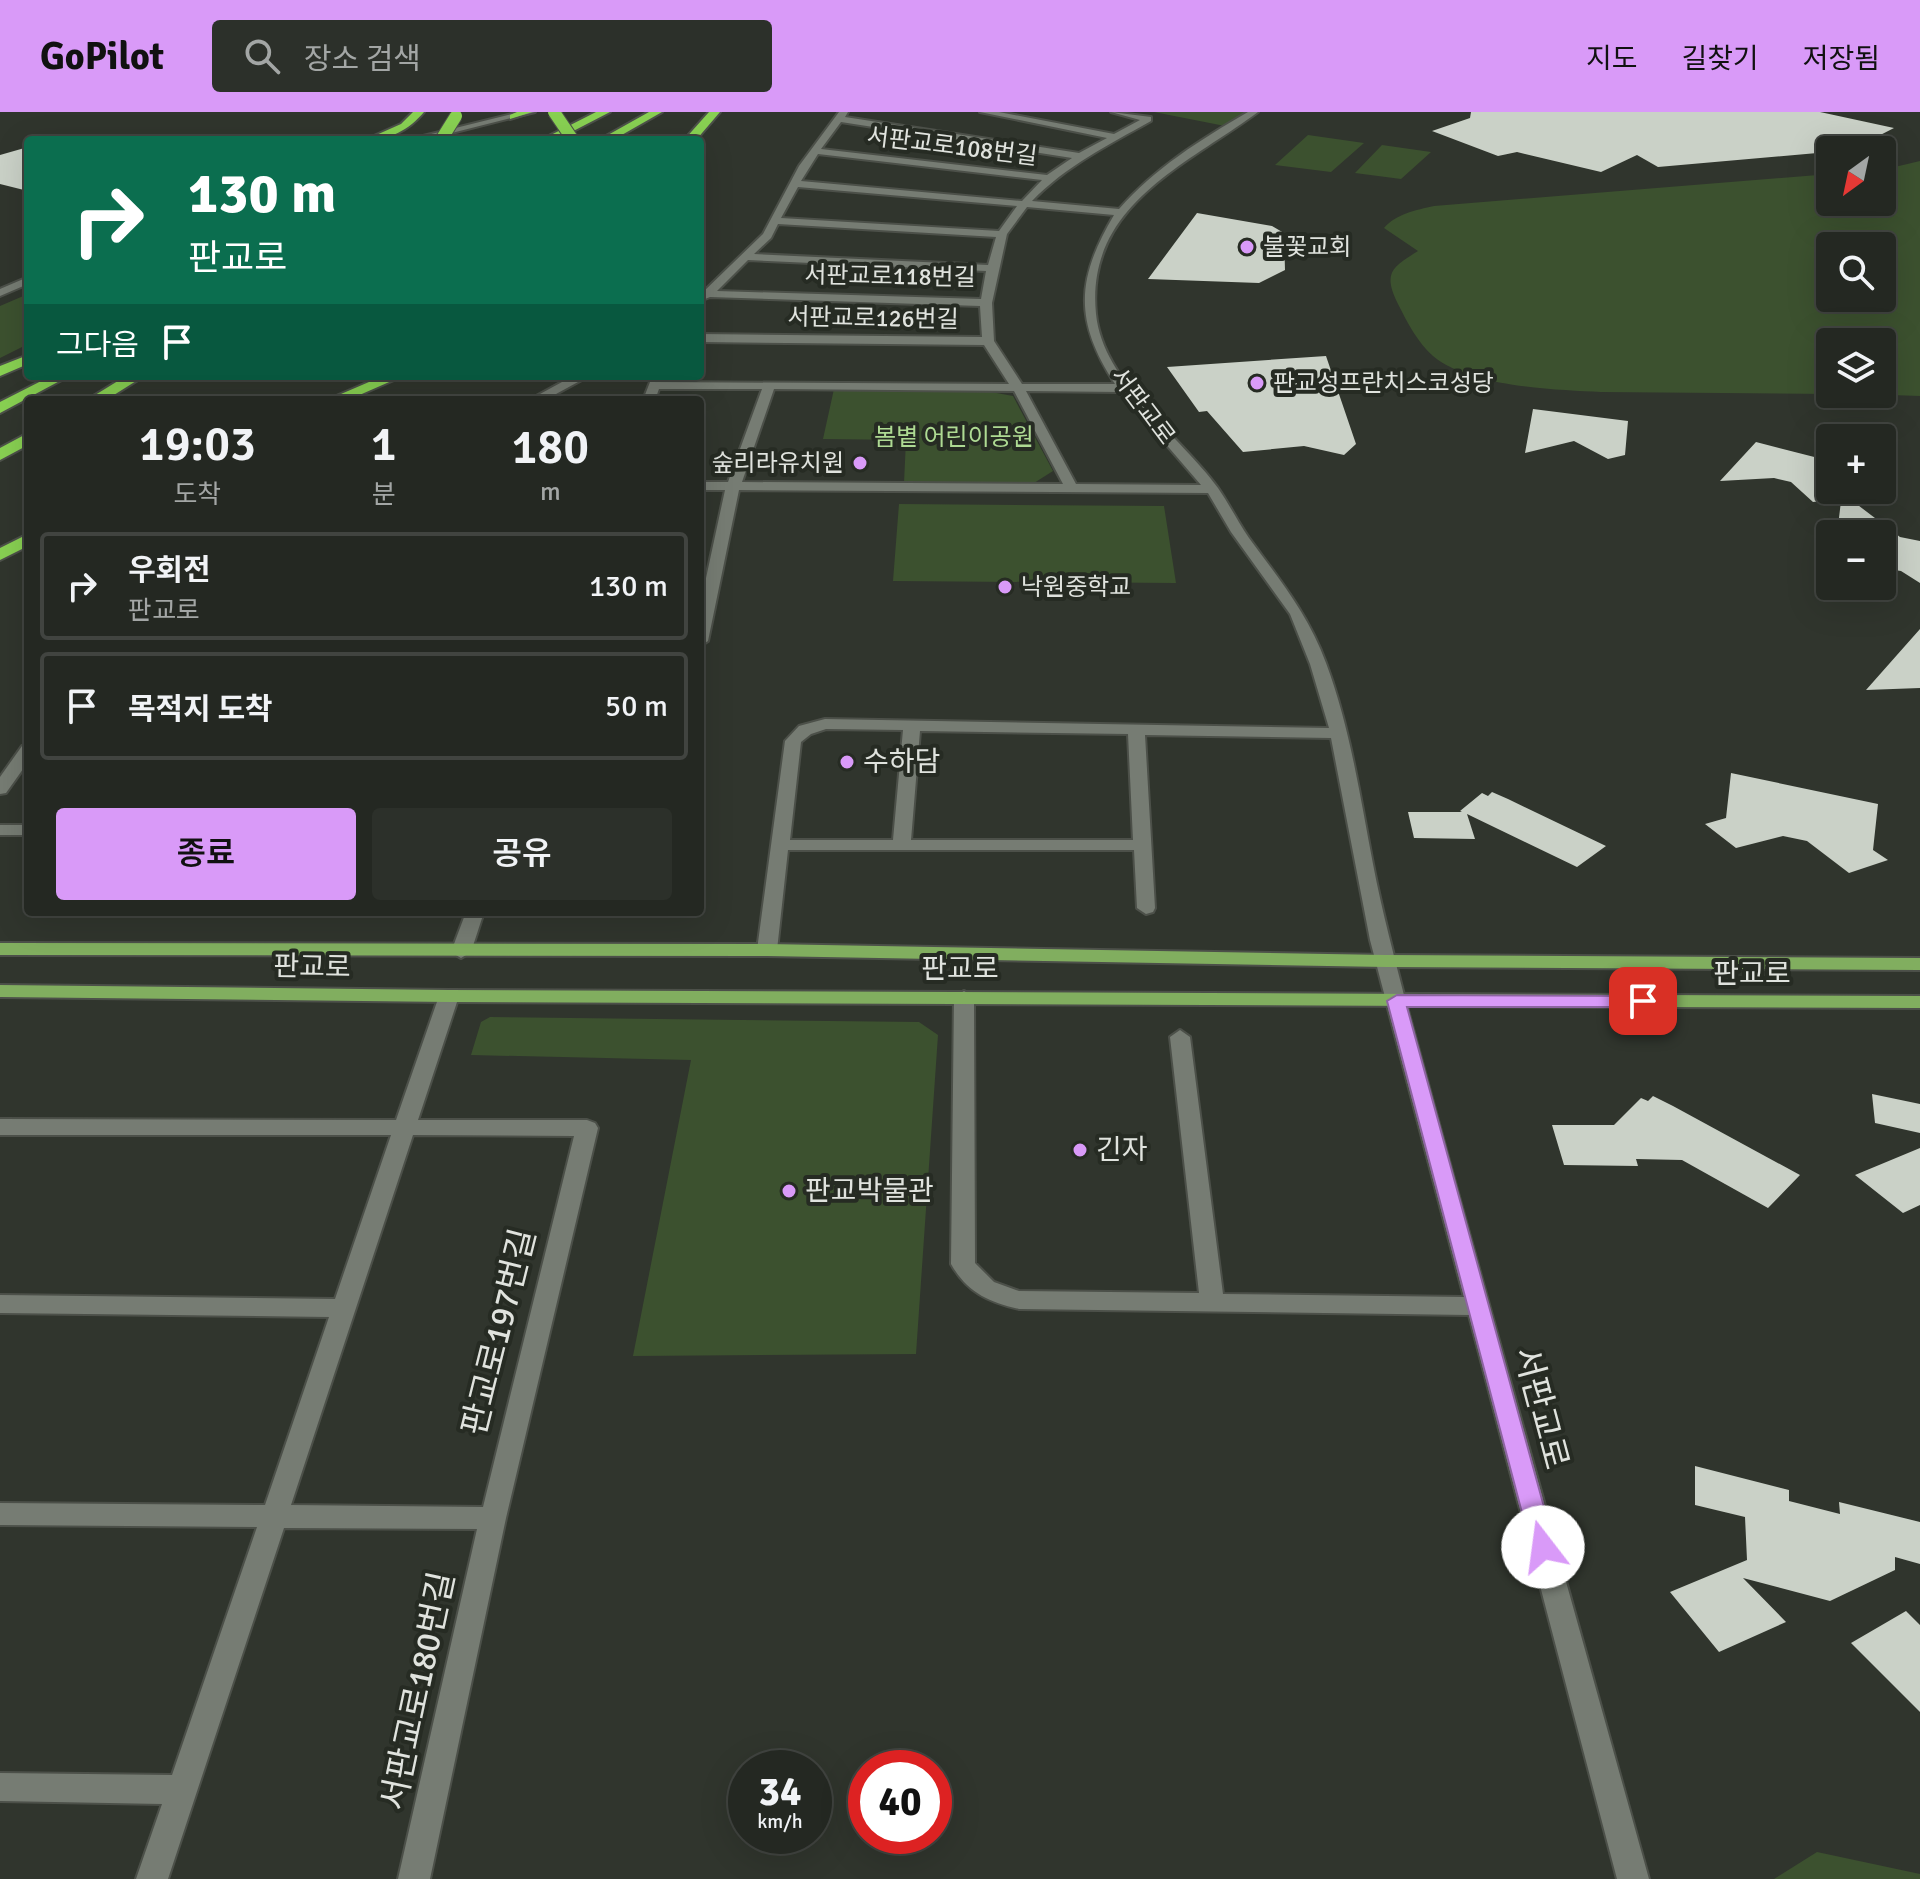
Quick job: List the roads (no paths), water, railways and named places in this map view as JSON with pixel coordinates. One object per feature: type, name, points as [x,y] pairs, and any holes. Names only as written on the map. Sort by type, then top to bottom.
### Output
[{"type":"highway","points":[[381,136],[405,126],[419,112]]},
{"type":"highway","points":[[514,117],[529,112]]},
{"type":"highway","points":[[554,112],[570,136]]},
{"type":"highway","points":[[555,136],[605,112]]},
{"type":"highway","points":[[612,136],[657,112]]},
{"type":"highway","points":[[694,136],[715,112]]},
{"type":"highway","points":[[443,136],[457,114]]},
{"type":"highway","points":[[0,372],[24,361]]},
{"type":"highway","points":[[0,408],[54,380]]},
{"type":"highway","points":[[102,396],[130,380]]},
{"type":"highway","points":[[345,396],[386,380]]},
{"type":"highway","points":[[0,455],[24,440]]},
{"type":"highway","points":[[0,555],[24,541]]},
{"type":"main road","name":"판교로","points":[[0,949],[767,950],[1386,961],[1920,964]]},
{"type":"main road","name":"판교로","points":[[0,991],[449,996],[1920,1002]]},
{"type":"street","points":[[984,112],[1113,136]]},
{"type":"street","points":[[1049,178],[1113,136],[1148,119],[1115,112]]},
{"type":"street","name":"서판교로","points":[[1254,112],[1158,173],[1118,212],[1098,255],[1090,310],[1101,348],[1126,388],[1154,426],[1212,489],[1234,526],[1297,613],[1316,654],[1338,733],[1386,961],[1633,1879]]},
{"type":"street","points":[[704,297],[767,236],[814,151],[840,116],[1080,156]]},
{"type":"street","points":[[430,136],[514,117]]},
{"type":"street","name":"서판교로108번길","points":[[814,151],[1049,178]]},
{"type":"street","name":"서판교로108번길","points":[[992,268],[1002,234],[1023,205],[1049,178]]},
{"type":"street","name":"서판교로108번길","points":[[796,184],[1118,212]]},
{"type":"street","points":[[774,221],[1002,234]]},
{"type":"street","name":"서판교로118번길","points":[[704,297],[986,303],[992,268],[746,257]]},
{"type":"street","points":[[0,293],[24,282]]},
{"type":"street","points":[[986,303],[988,341]]},
{"type":"street","name":"서판교로126번길","points":[[704,338],[988,341],[1019,389],[1071,487]]},
{"type":"street","points":[[543,396],[575,380]]},
{"type":"street","points":[[650,396],[654,385],[1126,388]]},
{"type":"street","points":[[704,622],[733,487],[769,386]]},
{"type":"street","points":[[704,486],[1212,489]]},
{"type":"street","points":[[767,950],[793,741],[805,730],[825,724],[1338,733]]},
{"type":"street","points":[[902,845],[912,725]]},
{"type":"street","points":[[1136,729],[1146,908]]},
{"type":"street","points":[[0,789],[24,756]]},
{"type":"street","points":[[0,830],[24,830]]},
{"type":"street","points":[[780,845],[1143,845]]},
{"type":"street","points":[[461,952],[474,916]]},
{"type":"street","points":[[152,1879],[449,996]]},
{"type":"street","points":[[964,997],[963,1264],[971,1277],[991,1292],[1019,1300],[1478,1306]]},
{"type":"street","points":[[1180,1037],[1212,1303]]},
{"type":"street","name":"판교로197번길","points":[[0,1127],[587,1128],[493,1518]]},
{"type":"street","points":[[0,1304],[343,1308]]},
{"type":"street","points":[[0,1514],[493,1518]]},
{"type":"street","name":"서판교로180번길","points":[[414,1879],[493,1518]]},
{"type":"street","points":[[0,1787],[182,1790]]},
{"type":"place","name":"불꽃교회","points":[[1247,247]]},
{"type":"place","name":"판교성프란치스코성당","points":[[1257,383]]},
{"type":"place","name":"숲리라유치원","points":[[860,463]]},
{"type":"place","name":"낙원중학교","points":[[1005,587]]},
{"type":"place","name":"수하담","points":[[847,762]]},
{"type":"place","name":"긴자","points":[[1080,1150]]},
{"type":"place","name":"판교박물관","points":[[789,1191]]},
{"type":"park label","name":"봄볕 어린이공원","points":[[954,437]]}]
